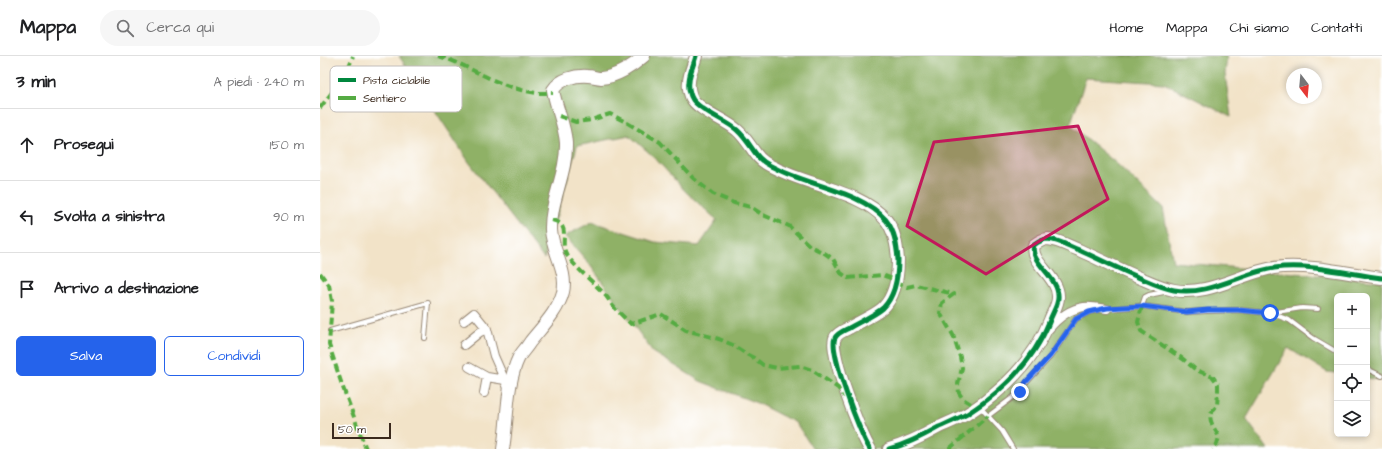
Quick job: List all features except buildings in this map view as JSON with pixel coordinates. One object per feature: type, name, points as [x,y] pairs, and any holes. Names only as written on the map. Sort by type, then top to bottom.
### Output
[{"type":"street","points":[[504,449],[514,369],[520,355],[556,308],[563,292],[565,281],[551,230],[553,210],[566,143],[553,90],[557,84],[565,79],[587,76],[601,78],[623,71],[635,65],[644,56]]},
{"type":"street","points":[[696,56],[688,83],[692,99],[700,107],[719,117],[738,131],[748,141],[757,155],[770,165],[797,178],[861,201],[886,220],[893,231],[897,248],[898,264],[891,298],[882,309],[841,332],[834,338],[836,360],[851,408],[870,449]]},
{"type":"street","points":[[1043,336],[1058,298],[1057,289],[1052,278],[1033,252],[1034,245],[1039,241],[1046,239],[1067,245],[1122,271],[1172,290],[1184,292],[1200,290],[1266,270],[1282,267],[1322,269],[1382,278]]},
{"type":"street","points":[[889,449],[920,438],[966,414],[1000,390],[1023,366],[1043,336],[1056,321],[1068,312],[1085,307],[1107,308]]},
{"type":"street","points":[[464,321],[474,313],[487,329],[494,356],[510,392]]},
{"type":"street","points":[[464,345],[480,332],[487,329]]},
{"type":"street","points":[[469,367],[487,377],[505,380]]},
{"type":"street","points":[[484,393],[487,377]]},
{"type":"lane","points":[[1142,306],[1144,297],[1172,290]]},
{"type":"lane","points":[[330,331],[428,303],[425,338]]},
{"type":"lane","points":[[988,416],[1020,392],[1026,382],[1050,356],[1076,319],[1089,312],[1107,308],[1142,306],[1187,312],[1238,310],[1270,313],[1302,308],[1318,309]]},
{"type":"lane","points":[[1270,313],[1289,320],[1313,338],[1334,350]]},
{"type":"lane","points":[[1370,370],[1382,376]]},
{"type":"lane","points":[[978,406],[1002,431],[1013,449]]},
{"type":"highlighted area","points":[[1078,126],[1108,199],[986,274],[907,226],[934,142]]},
{"type":"green space","points":[[399,56],[1227,56],[1225,74],[1231,117],[1164,83],[1086,78],[1070,125],[1117,164],[1163,208],[1173,262],[1382,281],[1382,380],[1370,378],[1370,293],[1334,293],[1334,373],[1327,372],[1288,348],[1246,419],[1268,449],[813,449],[796,423],[757,403],[700,381],[653,352],[587,261],[565,236],[592,222],[655,242],[699,246],[717,220],[685,191],[654,157],[629,135],[577,146],[544,259],[469,162],[436,112],[462,112],[462,66],[406,66]]},
{"type":"marked path","points":[[349,66],[353,56]]},
{"type":"marked path","points":[[438,56],[514,88],[538,93],[553,93]]},
{"type":"marked path","points":[[320,108],[330,95]]},
{"type":"marked path","points":[[559,116],[576,122],[591,120],[610,114],[660,142],[693,178],[713,194],[734,203],[751,207],[763,215],[789,226],[810,246],[833,259],[841,273],[848,278],[882,275],[896,280]]},
{"type":"marked path","points":[[552,220],[558,222],[564,230],[565,250],[571,261],[607,297],[611,304],[631,324],[661,314],[686,330],[719,339],[733,345],[763,365],[777,368],[800,366],[812,370],[838,388],[845,397]]},
{"type":"marked path","points":[[320,273],[329,285],[332,301],[329,345],[366,449]]},
{"type":"marked path","points":[[895,283],[907,287],[916,285],[954,294],[942,303],[940,313],[953,335],[960,357],[962,368],[958,384],[959,393],[963,399],[976,407]]},
{"type":"marked path","points":[[1142,306],[1138,322],[1141,331],[1183,359],[1196,370],[1213,377],[1218,384],[1217,406],[1213,410],[1210,417],[1212,425],[1219,437],[1217,444],[1212,449]]},
{"type":"marked path","points":[[949,449],[988,416]]},
{"type":"cycle path","points":[[696,56],[690,76],[689,86],[691,96],[697,104],[707,112],[737,130],[758,156],[767,164],[803,180],[834,190],[863,202],[886,220],[892,229],[898,260],[893,292],[887,303],[880,311],[837,335],[834,346],[836,359],[846,394],[870,449]]},
{"type":"cycle path","points":[[889,449],[915,440],[967,414],[1005,385],[1026,362],[1043,335],[1058,301],[1057,290],[1054,283],[1039,264],[1033,251],[1034,245],[1042,240],[1048,239],[1060,242],[1148,281],[1174,290],[1201,290],[1256,272],[1283,267],[1308,267],[1382,278]]},
{"type":"route","points":[[1020,392],[1026,382],[1037,372],[1050,356],[1076,319],[1089,312],[1107,308],[1142,306],[1187,312],[1238,310],[1270,313]]}]
